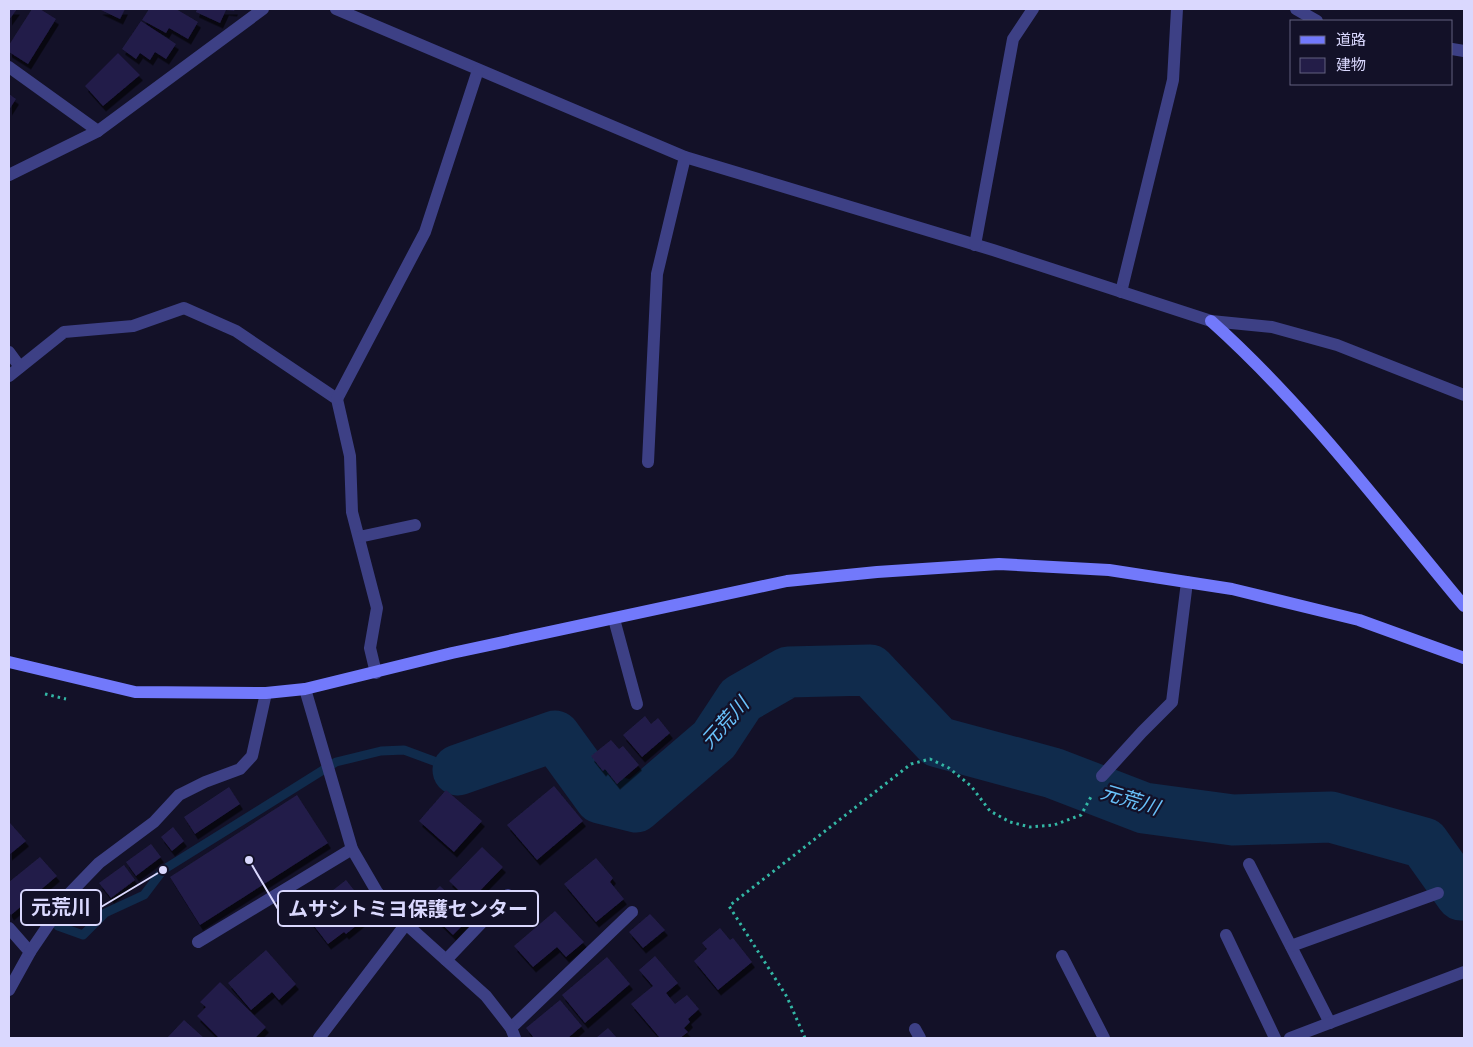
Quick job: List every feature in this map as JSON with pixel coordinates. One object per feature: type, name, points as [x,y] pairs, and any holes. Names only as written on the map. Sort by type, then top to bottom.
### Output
[{"type":"street","points":[[9,175],[98,130],[263,9]]},
{"type":"street","points":[[336,9],[685,158],[975,245],[1211,321],[1272,327],[1328,343],[1464,395]]},
{"type":"street","points":[[975,245],[1013,39],[1033,9]]},
{"type":"street","points":[[1120,292],[1173,80],[1177,9]]},
{"type":"street","points":[[1296,9],[1314,20]]},
{"type":"street","points":[[9,68],[98,130]]},
{"type":"street","points":[[376,672],[370,648],[377,608],[352,512],[350,456],[337,399],[425,232],[478,70]]},
{"type":"street","points":[[648,462],[657,274],[685,158]]},
{"type":"street","points":[[9,376],[64,332],[133,326],[184,308],[236,332],[337,399]]},
{"type":"street","points":[[1211,321],[1244,350],[1306,416],[1464,606]]},
{"type":"street","points":[[9,352],[20,367]]},
{"type":"street","points":[[359,537],[415,525]]},
{"type":"street","points":[[9,662],[135,692],[266,693],[305,689],[452,653],[788,581],[876,572],[999,564],[1109,570],[1232,589],[1359,620],[1464,658]]},
{"type":"street","points":[[1102,776],[1172,702],[1187,582]]},
{"type":"street","points":[[614,618],[637,704]]},
{"type":"street","points":[[305,689],[352,849],[377,892],[406,924],[486,996],[513,1033],[632,912]]},
{"type":"street","points":[[9,990],[30,952],[70,893],[99,863],[154,822],[179,795],[240,768],[252,756],[266,693]]},
{"type":"street","points":[[198,942],[352,849]]},
{"type":"street","points":[[1249,864],[1330,1023]]},
{"type":"street","points":[[1291,946],[1438,893]]},
{"type":"street","points":[[446,960],[508,895]]},
{"type":"street","points":[[319,1038],[406,924]]},
{"type":"street","points":[[9,928],[30,952]]},
{"type":"street","points":[[1226,935],[1275,1038]]},
{"type":"street","points":[[1062,956],[1104,1038]]},
{"type":"street","points":[[1290,1038],[1464,972]]},
{"type":"path","points":[[806,1038],[787,997],[729,906],[911,764],[930,759],[949,768],[972,786],[990,811],[1010,822],[1030,827],[1054,825],[1082,815],[1092,794]]},
{"type":"building","points":[[9,9],[17,9],[9,20]]},
{"type":"building","points":[[32,9],[40,9],[56,19],[28,64],[9,52],[9,45]]},
{"type":"building","points":[[99,9],[125,9],[120,19]]},
{"type":"building","points":[[149,9],[176,9],[198,22],[188,39],[169,28],[166,33],[142,20]]},
{"type":"building","points":[[197,9],[235,9],[234,11],[226,10],[220,23],[196,12]]},
{"type":"building","points":[[141,21],[176,44],[166,59],[155,52],[150,60],[140,53],[136,59],[122,49]]},
{"type":"building","points":[[118,53],[140,75],[103,106],[85,86]]},
{"type":"building","points":[[9,94],[16,99],[9,110]]},
{"type":"building","points":[[645,716],[651,724],[658,718],[670,733],[642,757],[623,735]]},
{"type":"building","points":[[611,740],[619,749],[623,746],[639,765],[617,784],[591,756]]},
{"type":"building","points":[[554,786],[583,821],[537,860],[507,825]]},
{"type":"building","points":[[229,787],[240,804],[195,834],[184,817]]},
{"type":"building","points":[[446,790],[482,821],[454,852],[419,821]]},
{"type":"building","points":[[297,795],[328,843],[200,925],[170,877]]},
{"type":"building","points":[[9,824],[26,841],[9,855]]},
{"type":"building","points":[[173,827],[184,841],[172,851],[161,837]]},
{"type":"building","points":[[151,844],[161,857],[136,876],[126,862]]},
{"type":"building","points":[[482,847],[503,867],[470,901],[449,881]]},
{"type":"building","points":[[40,857],[57,876],[11,915],[9,912],[9,882]]},
{"type":"building","points":[[596,858],[613,878],[610,882],[624,899],[596,922],[564,884]]},
{"type":"building","points":[[124,865],[135,880],[111,898],[99,883]]},
{"type":"building","points":[[346,880],[372,913],[346,934],[344,932],[328,944],[304,913]]},
{"type":"building","points":[[440,886],[472,916],[453,935],[421,904]]},
{"type":"building","points":[[555,911],[584,942],[566,957],[557,947],[533,967],[514,946]]},
{"type":"building","points":[[650,914],[665,930],[643,948],[629,932]]},
{"type":"building","points":[[720,928],[730,940],[733,938],[752,962],[718,990],[694,961],[707,949],[702,943]]},
{"type":"building","points":[[266,950],[296,984],[279,1000],[272,992],[251,1010],[228,983]]},
{"type":"building","points":[[655,956],[678,983],[666,993],[675,1004],[687,995],[699,1009],[688,1019],[690,1022],[684,1028],[688,1032],[680,1038],[660,1038],[631,1004],[653,986],[639,970]]},
{"type":"building","points":[[607,957],[630,984],[585,1023],[562,995]]},
{"type":"building","points":[[220,982],[266,1027],[255,1038],[219,1038],[197,1016],[206,1007],[200,1002]]},
{"type":"building","points":[[560,1000],[582,1026],[568,1038],[534,1038],[526,1028]]},
{"type":"building","points":[[184,1020],[204,1038],[167,1038]]},
{"type":"building","points":[[608,1028],[617,1038],[596,1038]]},
{"type":"waterway","name":"元荒川","points":[[458,770],[555,736],[600,798],[636,807],[714,740],[741,699],[788,672],[870,670],[938,742],[1053,773],[1144,808],[1233,820],[1331,817],[1424,843],[1461,895],[1464,895]]},
{"type":"waterway","name":"元荒川","points":[[58,926],[83,935],[105,913],[144,895],[163,870],[336,762],[381,751],[404,750],[458,770]]},
{"type":"place","name":"ムサシトミヨ保護センター","points":[[249,860]]},
{"type":"place","name":"元荒川","points":[[163,870]]}]
